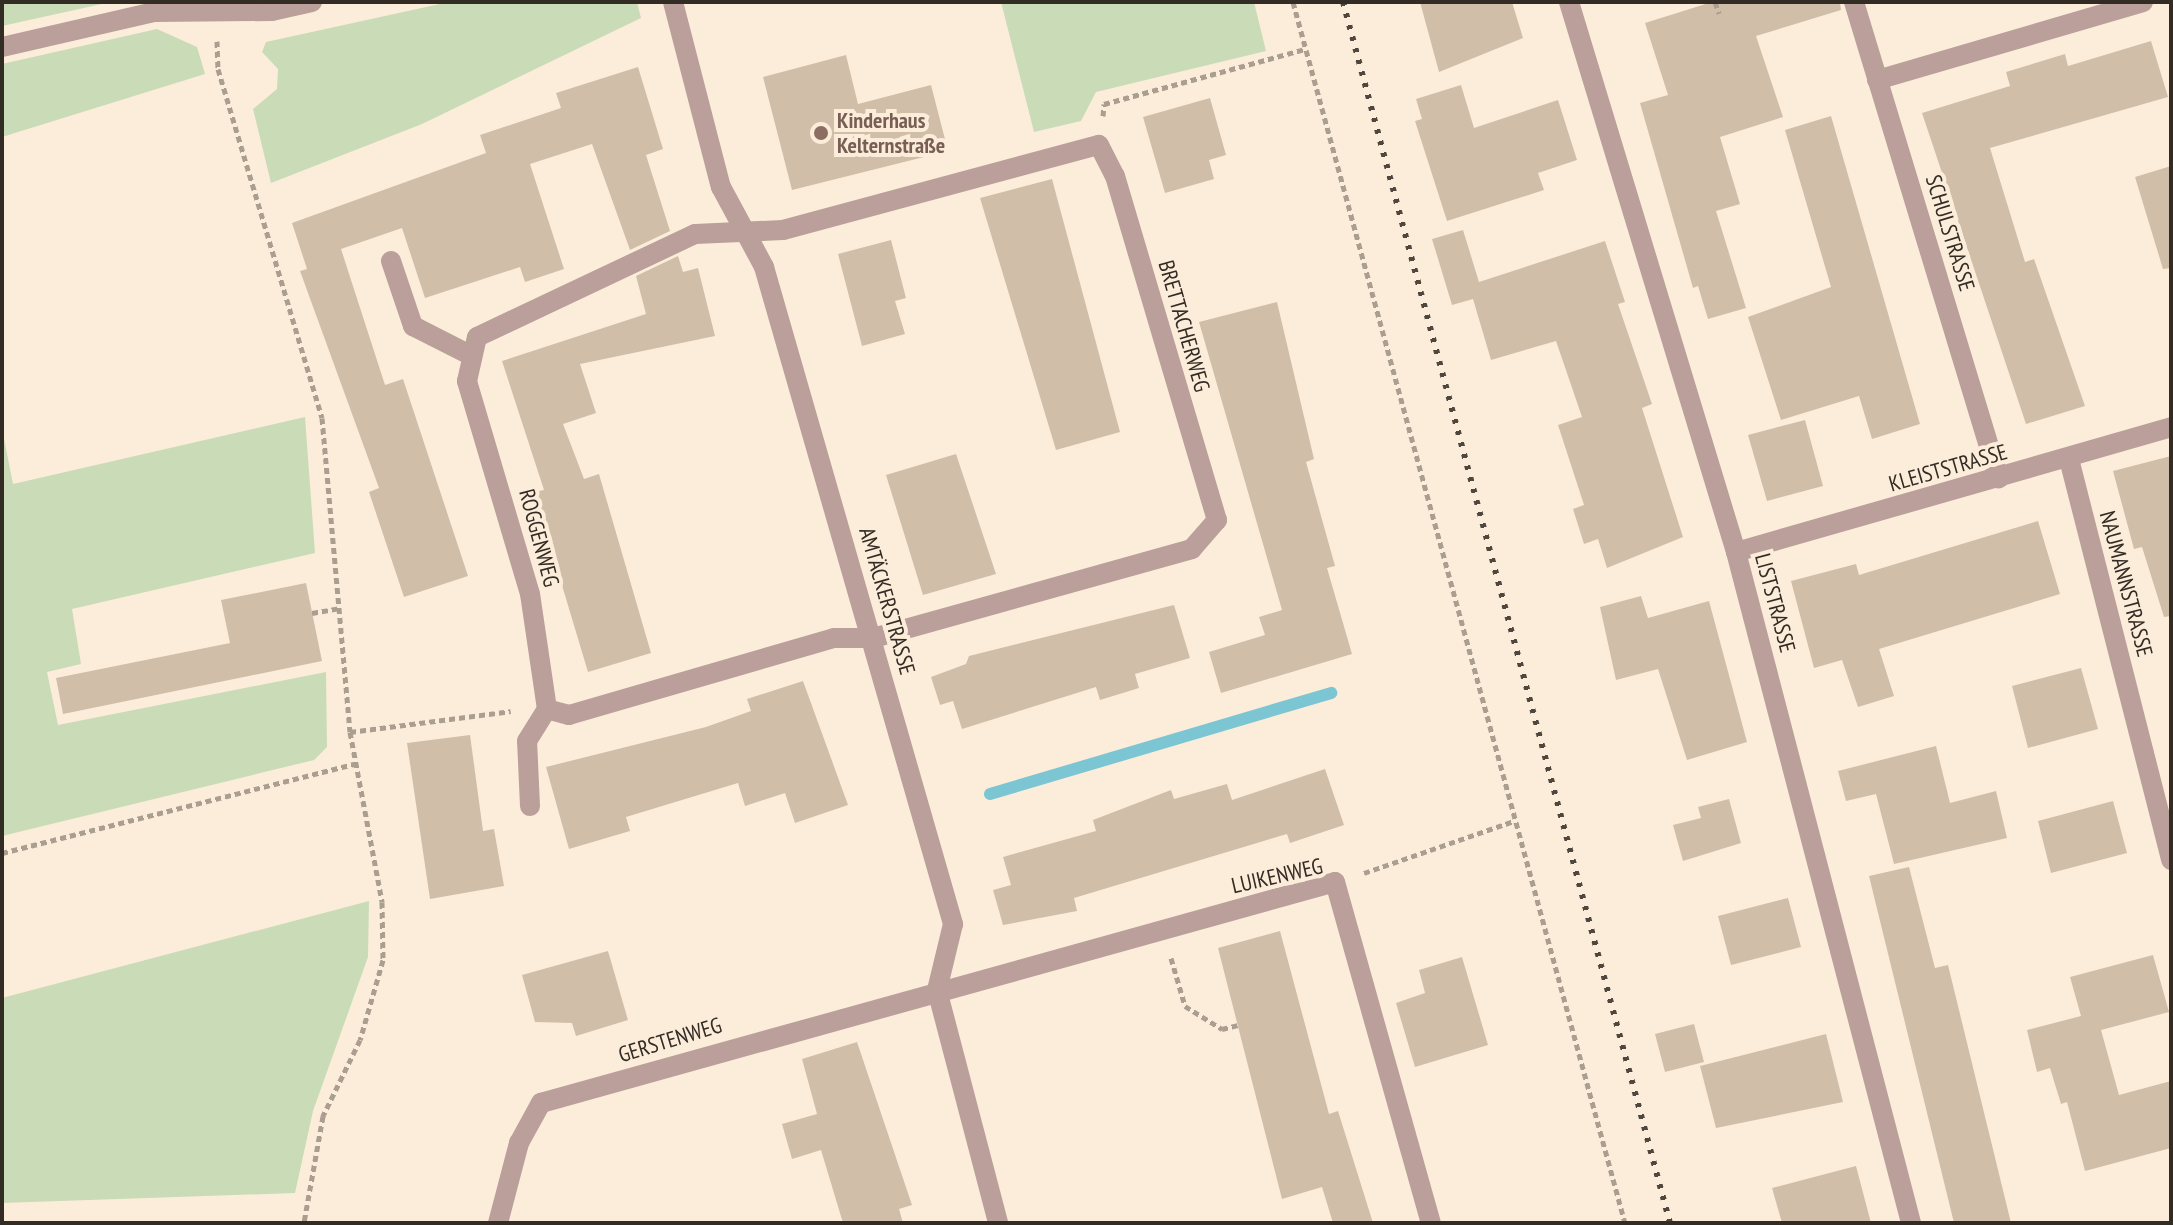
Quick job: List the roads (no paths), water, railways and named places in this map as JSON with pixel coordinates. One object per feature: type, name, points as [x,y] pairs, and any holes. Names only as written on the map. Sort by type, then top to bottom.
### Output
[{"type":"street","points":[[2,47],[154,12],[214,5],[272,11],[312,2]]},
{"type":"street","name":"AMTÄCKERSTRASSE","points":[[673,2],[721,187],[764,267],[874,638],[953,924],[937,990],[998,1223]]},
{"type":"street","name":"LISTSTRASSE","points":[[1569,2],[1736,552],[1911,1223]]},
{"type":"street","name":"SCHULSTRASSE","points":[[1854,2],[1999,478]]},
{"type":"street","points":[[1877,80],[2143,2]]},
{"type":"street","name":"BRETTACHERWEG","points":[[745,230],[783,230],[1099,145],[1115,176],[1217,520],[1192,549],[874,638]]},
{"type":"street","points":[[391,261],[413,326],[472,356],[477,337],[695,234],[745,230]]},
{"type":"street","name":"ROGGENWEG","points":[[472,356],[467,381],[530,594],[547,709]]},
{"type":"street","name":"KLEISTSTRASSE","points":[[1736,552],[2069,459],[2171,427]]},
{"type":"street","name":"NAUMANNSTRASSE","points":[[2069,459],[2171,860]]},
{"type":"street","points":[[530,806],[527,741],[547,709],[569,715],[834,638],[874,638]]},
{"type":"street","name":"LUIKENWEG","points":[[937,990],[1335,882],[1431,1223]]},
{"type":"street","name":"GERSTENWEG","points":[[498,1223],[519,1143],[541,1103],[937,990]]},
{"type":"waterway","points":[[990,794],[1331,693]]},
{"type":"railway","points":[[1343,2],[1670,1223]]},
{"type":"place","name":"Kinderhaus Kelternstraße","points":[[821,133]]}]
